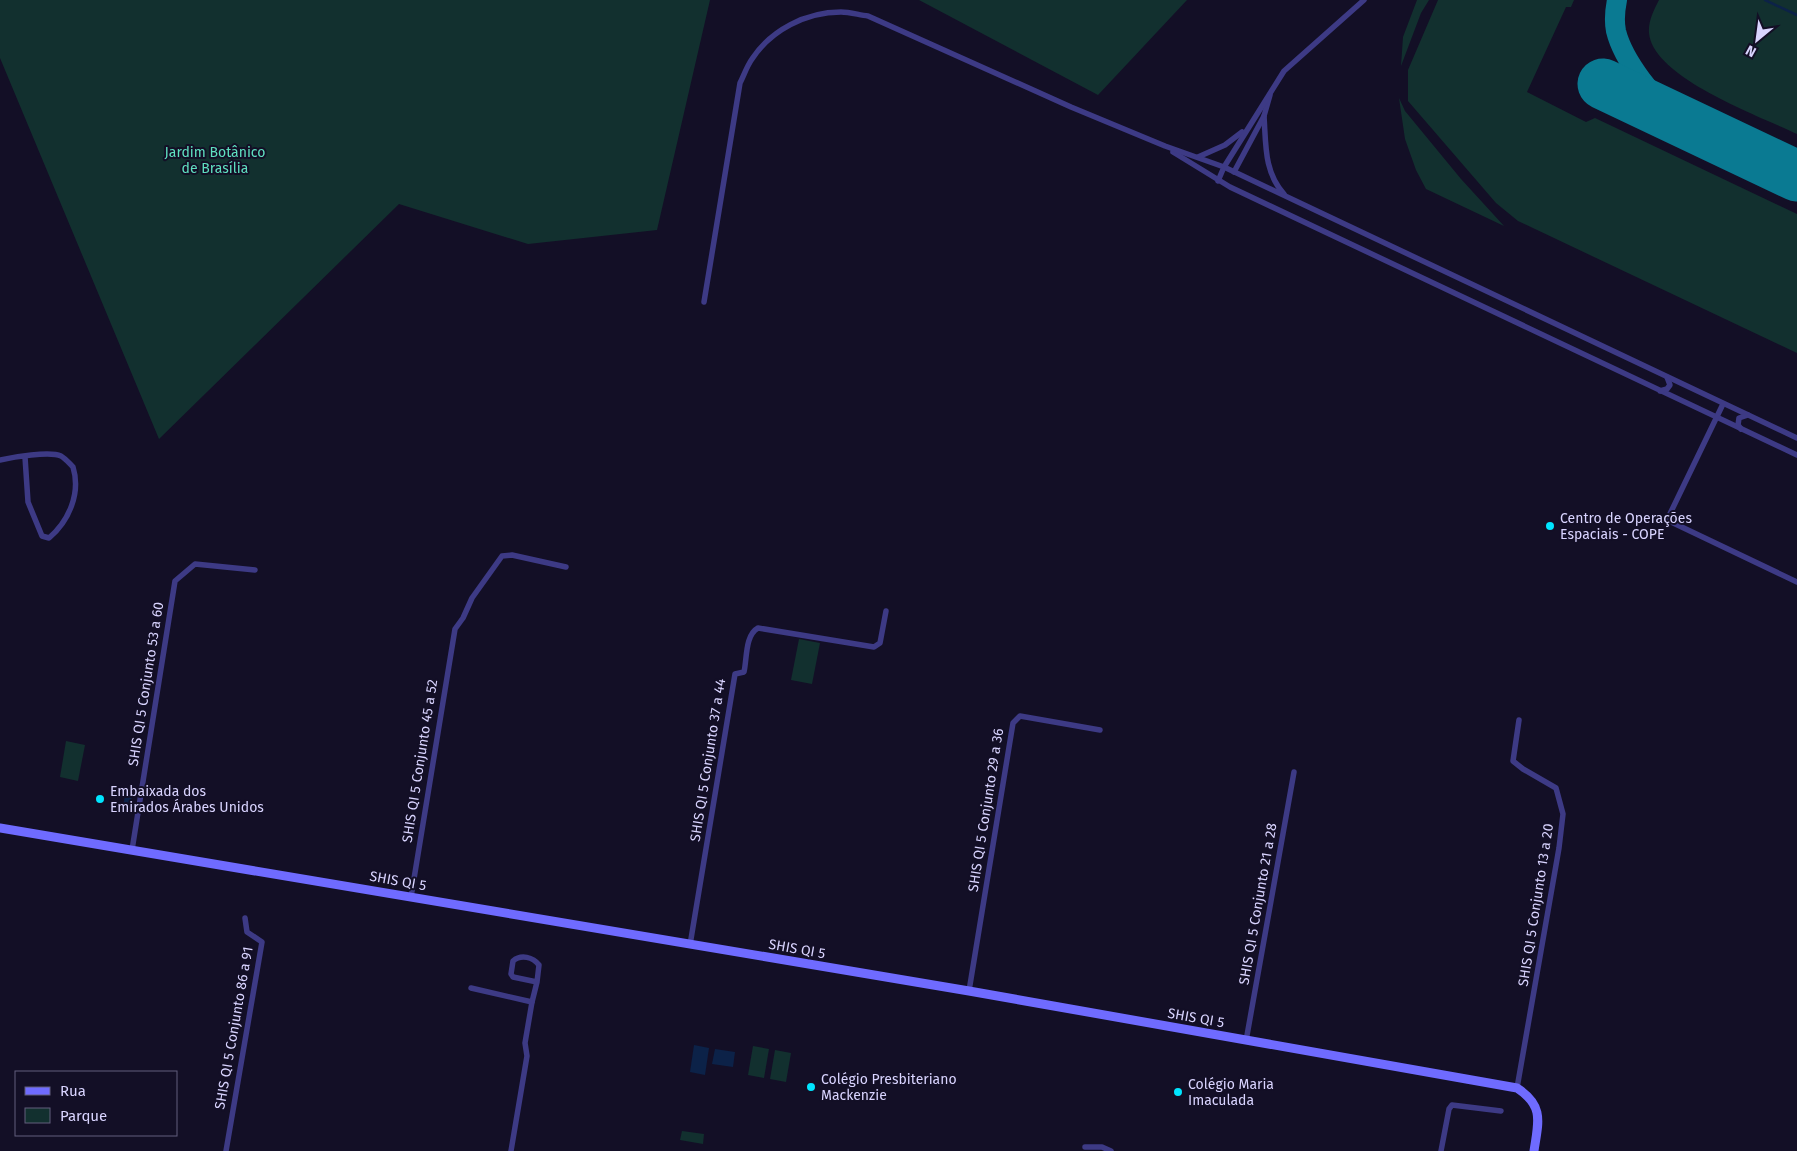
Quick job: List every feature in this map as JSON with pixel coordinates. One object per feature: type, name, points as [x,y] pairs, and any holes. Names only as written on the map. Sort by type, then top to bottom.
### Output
[{"type":"street","points":[[1218,181],[1246,130],[1284,71],[1364,0]]},
{"type":"street","points":[[704,302],[740,83],[751,59],[770,37],[789,24],[818,15],[841,12],[868,16],[1071,107],[1165,146],[1224,167],[1797,438]]},
{"type":"street","points":[[1234,172],[1264,116],[1272,88]]},
{"type":"street","points":[[1264,116],[1268,167],[1274,184],[1285,196]]},
{"type":"street","points":[[1198,157],[1225,145],[1246,130]]},
{"type":"street","points":[[1165,146],[1218,181],[1797,455]]},
{"type":"street","points":[[1660,391],[1667,390],[1670,385],[1667,377]]},
{"type":"street","points":[[1724,404],[1667,520],[1797,582]]},
{"type":"street","points":[[1741,429],[1738,425],[1739,418],[1748,415]]},
{"type":"street","points":[[1,460],[25,457],[54,454],[68,461],[75,473],[71,510],[49,538],[42,536],[28,502],[25,457]]},
{"type":"street","name":"SHIS QI 5 Conjunto 45 a 52","points":[[411,897],[455,629],[463,618],[472,598],[502,556],[512,555],[566,567]]},
{"type":"street","name":"SHIS QI 5 Conjunto 53 a 60","points":[[132,850],[175,581],[195,564],[255,570]]},
{"type":"street","name":"SHIS QI 5 Conjunto 37 a 44","points":[[690,945],[735,674],[744,672],[753,631],[758,628],[874,647],[880,643],[886,610]]},
{"type":"street","name":"SHIS QI 5 Conjunto 29 a 36","points":[[969,991],[1013,723],[1020,716],[1100,730]]},
{"type":"street","name":"SHIS QI 5 Conjunto 13 a 20","points":[[1517,1088],[1559,848],[1563,814],[1556,788],[1522,769],[1513,761],[1519,720]]},
{"type":"street","name":"SHIS QI 5 Conjunto 21 a 28","points":[[1246,1041],[1294,772]]},
{"type":"street","name":"SHIS QI 5","points":[[0,828],[969,991],[1517,1088]]},
{"type":"street","name":"SHIS QI 5 Conjunto 86 a 91","points":[[226,1151],[262,942],[247,932],[245,918]]},
{"type":"street","points":[[511,1151],[526,1050],[525,1042],[532,1002],[538,982],[539,965],[537,962],[522,957],[516,958],[513,961],[512,976],[538,982]]},
{"type":"street","points":[[471,988],[532,1002]]},
{"type":"street","points":[[1517,1088],[1533,1100],[1538,1111],[1539,1120],[1534,1151]]},
{"type":"street","points":[[1441,1151],[1449,1109],[1452,1105],[1501,1111]]},
{"type":"street","points":[[1085,1147],[1102,1147],[1110,1151]]},
{"type":"green space","name":"Jardim Botânico de Brasília","points":[[0,0],[710,0],[657,230],[528,244],[399,204],[159,439],[0,58]]},
{"type":"green space","points":[[919,0],[1187,0],[1098,95]]},
{"type":"green space","points":[[1417,0],[1429,0],[1421,13],[1401,66],[1403,37]]},
{"type":"green space","points":[[1438,0],[1574,0],[1571,7],[1566,7],[1527,92],[1586,122],[1595,118],[1797,214],[1797,353],[1518,221],[1496,203],[1408,101],[1408,70]]},
{"type":"green space","points":[[1659,0],[1797,0],[1797,134],[1711,94],[1688,80],[1669,65],[1655,50],[1649,33],[1650,20]]},
{"type":"green space","points":[[1399,98],[1405,111],[1461,179],[1504,226],[1426,189],[1416,170],[1405,139]]},
{"type":"green space","points":[[799,639],[820,643],[812,684],[791,680]]},
{"type":"green space","points":[[66,741],[85,745],[78,781],[60,777]]},
{"type":"green space","points":[[753,1046],[769,1049],[764,1078],[748,1075]]},
{"type":"green space","points":[[775,1050],[791,1053],[786,1082],[770,1079]]},
{"type":"green space","points":[[682,1131],[704,1134],[703,1144],[680,1140]]},
{"type":"water","points":[[126,791],[132,795],[130,810],[128,811],[123,806]]},
{"type":"water","points":[[694,1045],[709,1048],[705,1075],[690,1072]]},
{"type":"water","points":[[715,1049],[735,1052],[733,1067],[712,1064]]},
{"type":"waterway","points":[[1765,0],[1797,15]]},
{"type":"taxiway","points":[[1617,0],[1615,27],[1626,55],[1651,92],[1680,119]]},
{"type":"runway","points":[[1603,84],[1797,176]]},
{"type":"place","name":"Centro de Operações Espaciais - COPE","points":[[1550,526]]},
{"type":"place","name":"Embaixada dos Emirados Árabes Unidos","points":[[100,799]]},
{"type":"place","name":"Colégio Presbiteriano Mackenzie","points":[[811,1087]]},
{"type":"place","name":"Colégio Maria Imaculada","points":[[1178,1092]]}]
